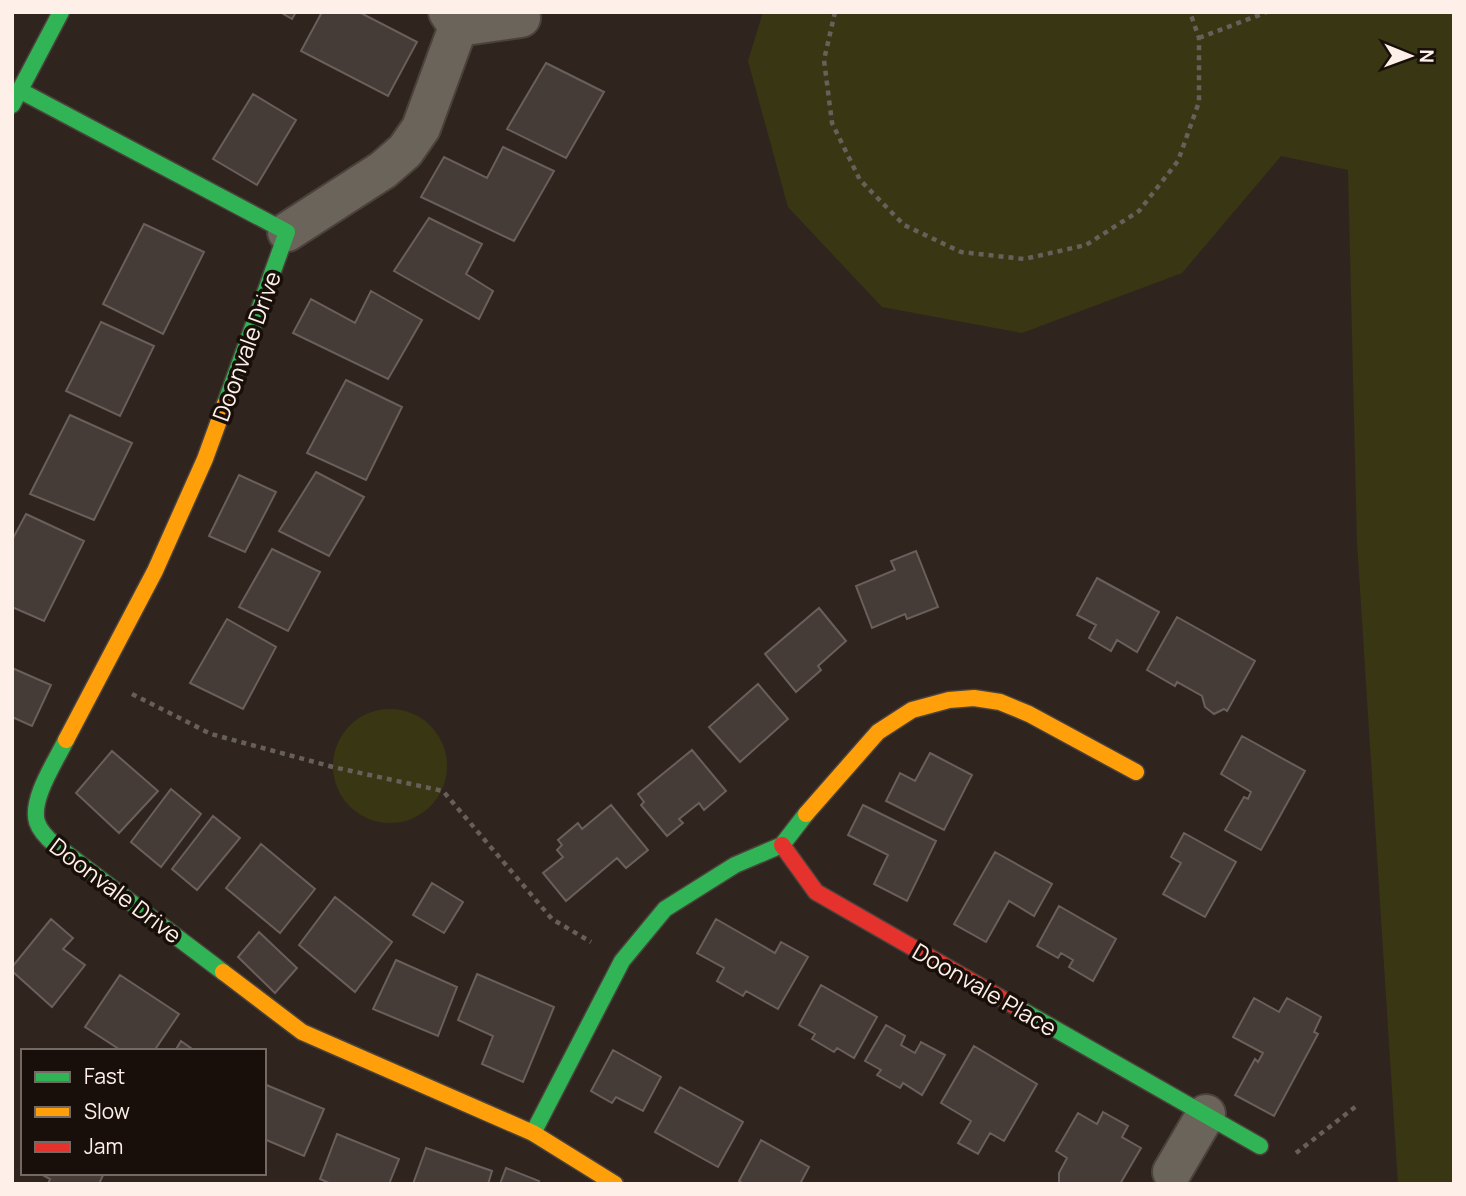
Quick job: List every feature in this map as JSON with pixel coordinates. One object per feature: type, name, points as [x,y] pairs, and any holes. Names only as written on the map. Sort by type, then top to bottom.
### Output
[{"type":"street","points":[[61,12],[16,97],[287,233],[383,170],[405,151],[421,128],[453,20],[521,18]]},
{"type":"street","name":"Doonvale Drive","points":[[287,233],[205,459],[155,572],[39,794],[35,822],[43,834],[302,1032],[533,1133],[615,1184]]},
{"type":"street","points":[[533,1133],[622,961],[665,909],[735,866],[782,845],[878,732],[912,710],[949,700],[974,698],[1000,702],[1029,714],[1136,772]]},
{"type":"street","name":"Doonvale Place","points":[[782,845],[816,892],[1259,1146]]},
{"type":"street","points":[[1172,1172],[1206,1114]]},
{"type":"path","points":[[835,12],[824,60],[832,123],[860,180],[904,225],[961,252],[1024,259],[1086,245],[1139,211],[1178,161],[1199,102],[1199,38],[1190,12]]},
{"type":"path","points":[[1199,38],[1267,12]]},
{"type":"path","points":[[98,678],[211,734],[443,791],[552,919],[622,961]]},
{"type":"path","points":[[1292,1156],[1359,1104]]},
{"type":"shaded area","points":[[763,12],[1454,12],[1454,1184],[1398,1184],[1357,542],[1348,170],[1281,156],[1182,273],[1022,333],[882,307],[788,207],[748,61]]},
{"type":"shaded area","points":[[390,709],[412,713],[431,725],[443,744],[447,766],[443,788],[431,807],[412,819],[390,823],[368,819],[349,807],[337,788],[333,766],[337,744],[349,725],[368,713]]},
{"type":"building","points":[[280,12],[296,12],[292,19]]},
{"type":"building","points":[[322,12],[359,12],[417,42],[388,96],[301,51]]},
{"type":"building","points":[[546,63],[604,92],[566,158],[507,129]]},
{"type":"building","points":[[253,94],[296,120],[257,185],[213,159]]},
{"type":"building","points":[[503,147],[554,171],[514,241],[421,197],[444,157],[487,178]]},
{"type":"building","points":[[429,218],[482,244],[466,274],[493,291],[479,319],[394,271]]},
{"type":"building","points":[[144,224],[204,252],[163,334],[103,304]]},
{"type":"building","points":[[371,291],[422,320],[388,379],[293,333],[311,299],[355,323]]},
{"type":"building","points":[[101,322],[154,346],[120,416],[66,391]]},
{"type":"building","points":[[346,380],[402,407],[366,480],[307,453]]},
{"type":"building","points":[[70,415],[132,443],[94,520],[30,494]]},
{"type":"building","points":[[316,472],[364,497],[329,556],[279,531]]},
{"type":"building","points":[[239,475],[276,492],[245,552],[209,536]]},
{"type":"building","points":[[26,514],[84,541],[44,621],[12,607],[12,540]]},
{"type":"building","points":[[272,549],[320,572],[288,631],[239,607]]},
{"type":"building","points":[[916,551],[938,607],[907,619],[905,614],[872,628],[856,586],[895,570],[891,561]]},
{"type":"building","points":[[1097,578],[1159,612],[1137,652],[1117,640],[1111,651],[1089,638],[1096,625],[1077,615]]},
{"type":"building","points":[[819,608],[846,641],[818,666],[821,670],[796,692],[765,654]]},
{"type":"building","points":[[1177,617],[1255,661],[1227,711],[1224,709],[1214,714],[1205,707],[1202,696],[1177,682],[1175,686],[1147,670]]},
{"type":"building","points":[[227,619],[276,647],[243,709],[190,683]]},
{"type":"building","points":[[12,668],[51,685],[32,726],[12,717]]},
{"type":"building","points":[[758,684],[788,719],[740,762],[709,727]]},
{"type":"building","points":[[1242,736],[1305,771],[1261,850],[1225,830],[1244,797],[1248,799],[1251,792],[1221,774]]},
{"type":"building","points":[[692,750],[726,791],[704,810],[699,803],[679,819],[683,823],[667,836],[641,805],[644,802],[638,794]]},
{"type":"building","points":[[112,751],[158,791],[119,833],[76,793]]},
{"type":"building","points":[[930,753],[972,775],[944,830],[886,801],[900,773],[915,781]]},
{"type":"building","points":[[171,789],[201,814],[161,867],[131,842]]},
{"type":"building","points":[[611,805],[648,850],[626,868],[617,858],[566,901],[543,873],[563,857],[557,850],[562,845],[558,840],[578,823],[582,829]]},
{"type":"building","points":[[863,805],[936,841],[907,901],[874,884],[888,855],[848,835]]},
{"type":"building","points":[[213,816],[240,838],[197,890],[172,869]]},
{"type":"building","points":[[1184,833],[1236,862],[1205,917],[1163,894],[1181,863],[1171,857]]},
{"type":"building","points":[[261,844],[315,889],[280,933],[226,888]]},
{"type":"building","points":[[995,852],[1052,884],[1034,916],[1009,901],[986,942],[954,924]]},
{"type":"building","points":[[432,883],[463,902],[444,933],[413,915]]},
{"type":"building","points":[[335,897],[392,942],[355,992],[299,945]]},
{"type":"building","points":[[1059,906],[1116,939],[1093,981],[1069,967],[1073,960],[1061,953],[1058,958],[1037,946]]},
{"type":"building","points":[[51,919],[73,938],[63,949],[85,965],[52,1007],[12,971],[12,967]]},
{"type":"building","points":[[716,919],[775,953],[781,942],[808,957],[778,1009],[746,991],[743,996],[717,981],[724,968],[697,953]]},
{"type":"building","points":[[259,932],[297,968],[275,993],[238,957]]},
{"type":"building","points":[[396,960],[457,987],[438,1036],[373,1009]]},
{"type":"building","points":[[477,974],[554,1007],[523,1082],[482,1064],[493,1036],[458,1020]]},
{"type":"building","points":[[120,975],[179,1014],[155,1049],[119,1049],[85,1027]]},
{"type":"building","points":[[821,985],[877,1017],[854,1058],[837,1048],[834,1052],[812,1039],[815,1034],[799,1025]]},
{"type":"building","points":[[1254,998],[1279,1012],[1287,998],[1321,1017],[1314,1032],[1318,1034],[1274,1116],[1235,1095],[1255,1059],[1258,1062],[1263,1053],[1233,1037]]},
{"type":"building","points":[[886,1025],[905,1036],[901,1045],[915,1053],[921,1042],[945,1055],[922,1095],[903,1083],[900,1088],[877,1075],[881,1070],[865,1061]]},
{"type":"building","points":[[181,1041],[192,1049],[176,1049]]},
{"type":"building","points":[[974,1046],[1037,1084],[1004,1141],[990,1133],[978,1154],[958,1143],[971,1121],[941,1103]]},
{"type":"building","points":[[613,1050],[661,1077],[643,1111],[616,1097],[612,1103],[591,1091]]},
{"type":"building","points":[[266,1085],[324,1109],[304,1156],[266,1140]]},
{"type":"building","points":[[680,1087],[743,1122],[718,1167],[655,1132]]},
{"type":"building","points":[[1103,1112],[1128,1126],[1122,1137],[1141,1148],[1120,1184],[1059,1184],[1059,1173],[1067,1158],[1056,1151],[1078,1113],[1097,1124]]},
{"type":"building","points":[[337,1134],[399,1159],[389,1184],[331,1184],[320,1179]]},
{"type":"building","points":[[761,1140],[809,1167],[800,1184],[744,1184],[739,1181]]},
{"type":"building","points":[[426,1148],[492,1171],[488,1184],[413,1184]]},
{"type":"building","points":[[506,1168],[539,1181],[538,1184],[500,1184]]},
{"type":"building","points":[[43,1175],[103,1175],[99,1184],[48,1184],[50,1179]]},
{"type":"traffic: fast","points":[[12,105],[61,12]]},
{"type":"traffic: fast","points":[[19,90],[287,232],[225,404]]},
{"type":"traffic: fast","points":[[66,740],[37,802],[37,822],[46,837],[223,972]]},
{"type":"traffic: fast","points":[[533,1133],[622,961],[665,909],[735,865],[782,845],[806,814]]},
{"type":"traffic: fast","points":[[1020,1009],[1260,1146]]},
{"type":"traffic: slow","points":[[66,740],[155,571],[205,459],[225,404]]},
{"type":"traffic: slow","points":[[806,814],[878,732],[912,710],[949,700],[974,698],[1000,702],[1029,714],[1136,772]]},
{"type":"traffic: slow","points":[[223,972],[302,1032],[533,1133],[615,1184]]},
{"type":"traffic: jam","points":[[782,845],[816,892],[1020,1009]]}]
